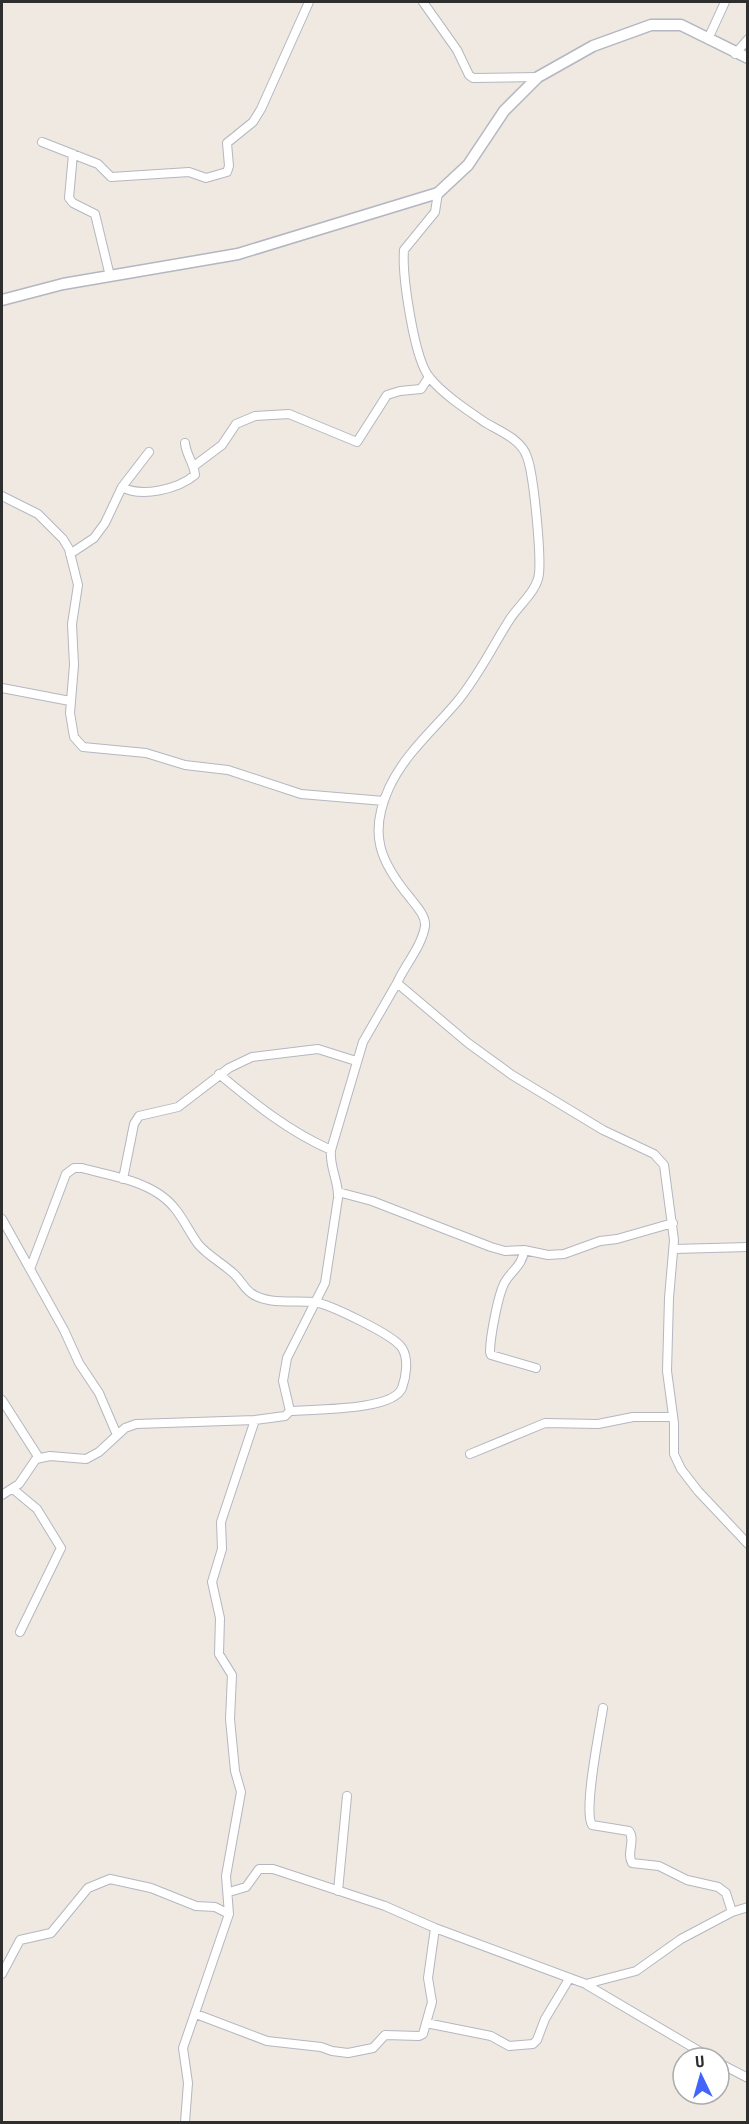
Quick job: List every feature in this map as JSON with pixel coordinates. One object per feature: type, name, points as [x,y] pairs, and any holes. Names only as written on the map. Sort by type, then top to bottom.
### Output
[{"type":"main road","points":[[2,300],[33,290],[237,254],[438,193],[468,165],[504,111],[538,76],[593,46],[651,25],[675,24],[747,58]]},
{"type":"street","points":[[42,142],[98,164],[107,175],[117,178],[189,172],[206,178],[227,172],[229,166],[227,142],[253,122],[261,109],[309,2]]},
{"type":"street","points":[[423,2],[457,50],[469,75],[473,78],[538,76]]},
{"type":"street","points":[[708,39],[724,2]]},
{"type":"street","points":[[735,54],[747,39]]},
{"type":"street","points":[[73,154],[69,198],[73,204],[95,214],[110,276]]},
{"type":"street","points":[[290,1411],[283,1381],[287,1358],[300,1328],[317,1302],[324,1283],[338,1192],[331,1162],[331,1150],[344,1114],[356,1061],[380,1008],[397,983],[420,940],[425,924],[419,909],[391,873],[381,852],[378,830],[384,801],[390,786],[412,753],[473,680],[512,616],[531,592],[539,573],[535,508],[525,451],[515,441],[464,408],[429,377],[415,340],[403,259],[407,243],[435,212],[438,193]]},
{"type":"street","points":[[194,466],[222,445],[236,424],[255,416],[289,414],[357,442],[387,395],[421,389],[429,377]]},
{"type":"street","points":[[122,487],[130,491],[161,490],[188,481],[195,475],[185,443]]},
{"type":"street","points":[[70,554],[94,538],[105,523],[122,487],[149,452]]},
{"type":"street","points":[[2,496],[38,514],[63,539],[70,554],[78,585],[72,624],[74,665],[70,701],[72,730],[83,747],[147,753],[186,765],[228,770],[301,794],[384,801]]},
{"type":"street","points":[[2,688],[70,701]]},
{"type":"street","points":[[397,983],[468,1043],[512,1075],[596,1126],[658,1157],[664,1165],[673,1223],[674,1249],[669,1298],[667,1371],[676,1462],[698,1491],[747,1544]]},
{"type":"street","points":[[123,1179],[134,1124],[139,1116],[178,1107],[219,1074],[252,1057],[318,1049],[356,1061]]},
{"type":"street","points":[[219,1074],[272,1118],[299,1136],[331,1150]]},
{"type":"street","points":[[2,1495],[13,1489],[33,1461],[39,1458],[86,1459],[99,1452],[125,1428],[136,1424],[255,1420],[285,1416],[290,1411],[377,1404],[392,1400],[401,1391],[406,1361],[402,1348],[394,1340],[317,1302],[263,1298],[250,1293],[232,1271],[200,1246],[172,1204],[157,1192],[123,1179],[82,1168],[74,1168],[66,1174],[30,1269]]},
{"type":"street","points":[[338,1192],[382,1205],[491,1247],[505,1251],[524,1250],[548,1255],[564,1254],[600,1241],[617,1239],[673,1223]]},
{"type":"street","points":[[2,1219],[64,1330],[79,1363],[99,1393],[117,1435]]},
{"type":"street","points":[[674,1249],[747,1247]]},
{"type":"street","points":[[524,1250],[521,1263],[506,1282],[502,1292],[490,1352],[491,1355],[536,1368]]},
{"type":"street","points":[[2,1400],[39,1458]]},
{"type":"street","points":[[470,1454],[545,1423],[598,1424],[633,1417],[673,1417]]},
{"type":"street","points":[[185,2122],[188,2083],[183,2049],[212,1959],[230,1914],[226,1876],[241,1792],[235,1771],[230,1719],[232,1676],[219,1654],[220,1618],[212,1582],[222,1549],[221,1522],[255,1420]]},
{"type":"street","points":[[13,1489],[38,1509],[62,1548],[20,1632]]},
{"type":"street","points":[[603,1708],[591,1790],[589,1817],[592,1825],[629,1830],[632,1837],[629,1858],[632,1863],[659,1866],[687,1880],[718,1887],[726,1893],[732,1912]]},
{"type":"street","points":[[338,1891],[347,1796]]},
{"type":"street","points":[[229,1892],[246,1887],[259,1869],[263,1868],[385,1905],[435,1928],[586,1984],[691,2046]]},
{"type":"street","points":[[2,1974],[20,1940],[53,1932],[88,1888],[110,1879],[151,1888],[196,1906],[215,1907],[230,1914]]},
{"type":"street","points":[[586,1984],[636,1971],[681,1939],[732,1912],[747,1907]]},
{"type":"street","points":[[196,2014],[267,2041],[348,2053],[374,2048],[385,2035],[419,2036],[423,2034],[432,2002],[429,1978],[435,1928]]},
{"type":"street","points":[[426,2023],[491,2036],[509,2046],[533,2044],[537,2040],[544,2019],[568,1978]]},
{"type":"street","points":[[731,2069],[747,2078]]}]
